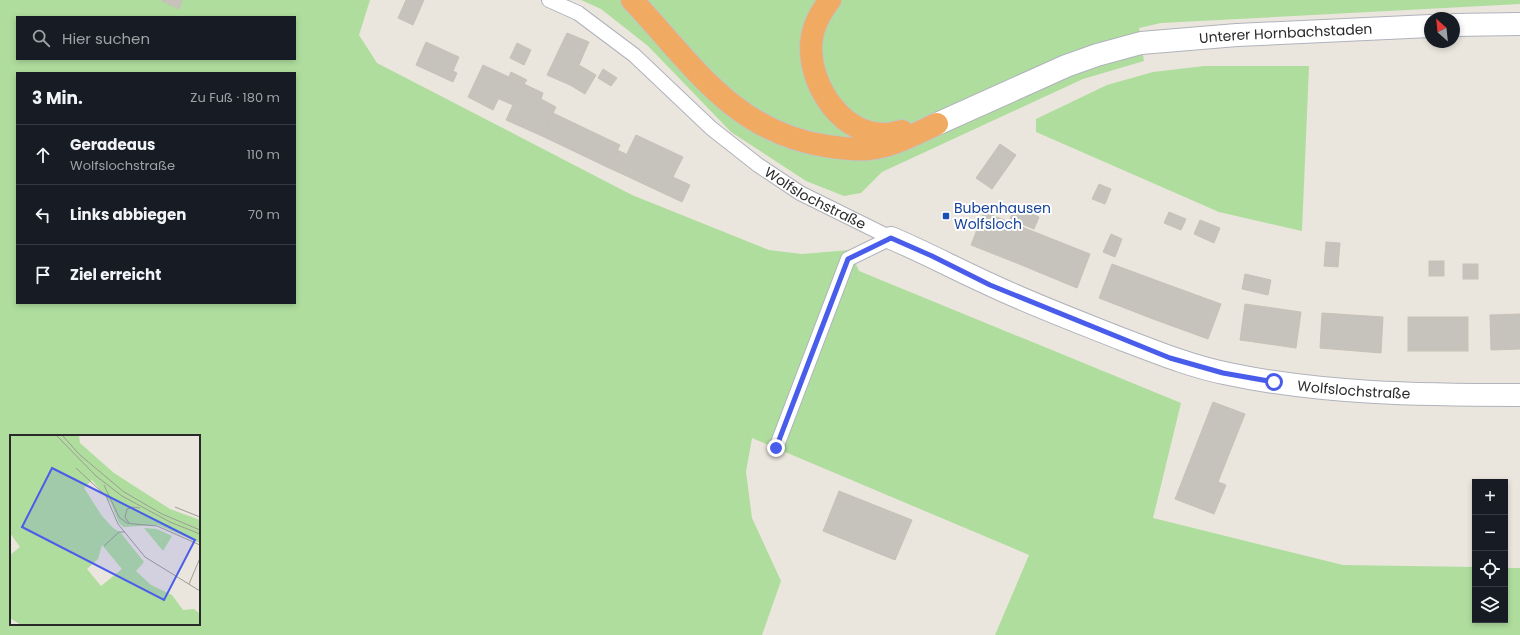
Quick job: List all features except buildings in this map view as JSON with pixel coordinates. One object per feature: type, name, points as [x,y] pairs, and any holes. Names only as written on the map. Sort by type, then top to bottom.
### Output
[{"type":"highway","points":[[632,0],[697,73],[722,97],[744,115],[778,133],[810,144],[838,148],[868,149],[894,143],[937,124]]},
{"type":"highway","points":[[830,0],[819,14],[811,47],[816,76],[832,106],[846,120],[864,131],[887,134],[937,124]]},
{"type":"street","points":[[1460,25],[1520,24]]},
{"type":"street","name":"Unterer Hornbachstaden","points":[[937,124],[1066,66],[1097,54],[1141,43],[1245,34],[1424,26]]},
{"type":"street","name":"Wolfslochstraße","points":[[891,238],[932,256],[990,285],[1105,332],[1170,358],[1223,373],[1274,382],[1357,392],[1520,395]]},
{"type":"lane","name":"Wolfslochstraße","points":[[549,0],[578,13],[634,54],[711,128],[758,165],[800,193],[891,238]]},
{"type":"lane","points":[[776,448],[848,259],[891,238]]},
{"type":"green space","points":[[0,0],[370,0],[359,35],[377,63],[632,195],[769,250],[802,254],[850,250],[859,271],[1181,403],[1153,518],[1343,565],[1472,567],[1472,623],[1508,623],[1508,568],[1520,568],[1520,635],[995,635],[1029,555],[752,438],[746,472],[752,518],[781,581],[762,635],[0,635]]},
{"type":"green space","points":[[581,0],[1520,0],[1520,4],[1161,23],[1139,28],[1144,61],[1083,79],[882,172],[861,193],[844,196],[806,181],[731,132],[648,46],[601,9]]},
{"type":"green space","points":[[1204,66],[1309,66],[1302,231],[1219,212],[1036,132],[1036,119],[1107,85],[1153,72]]},
{"type":"place","name":"Bubenhausen Wolfsloch","points":[[946,216]]},
{"type":"route","points":[[776,448],[848,259],[891,238],[932,256],[990,285],[1170,358],[1223,373],[1274,382]]}]
